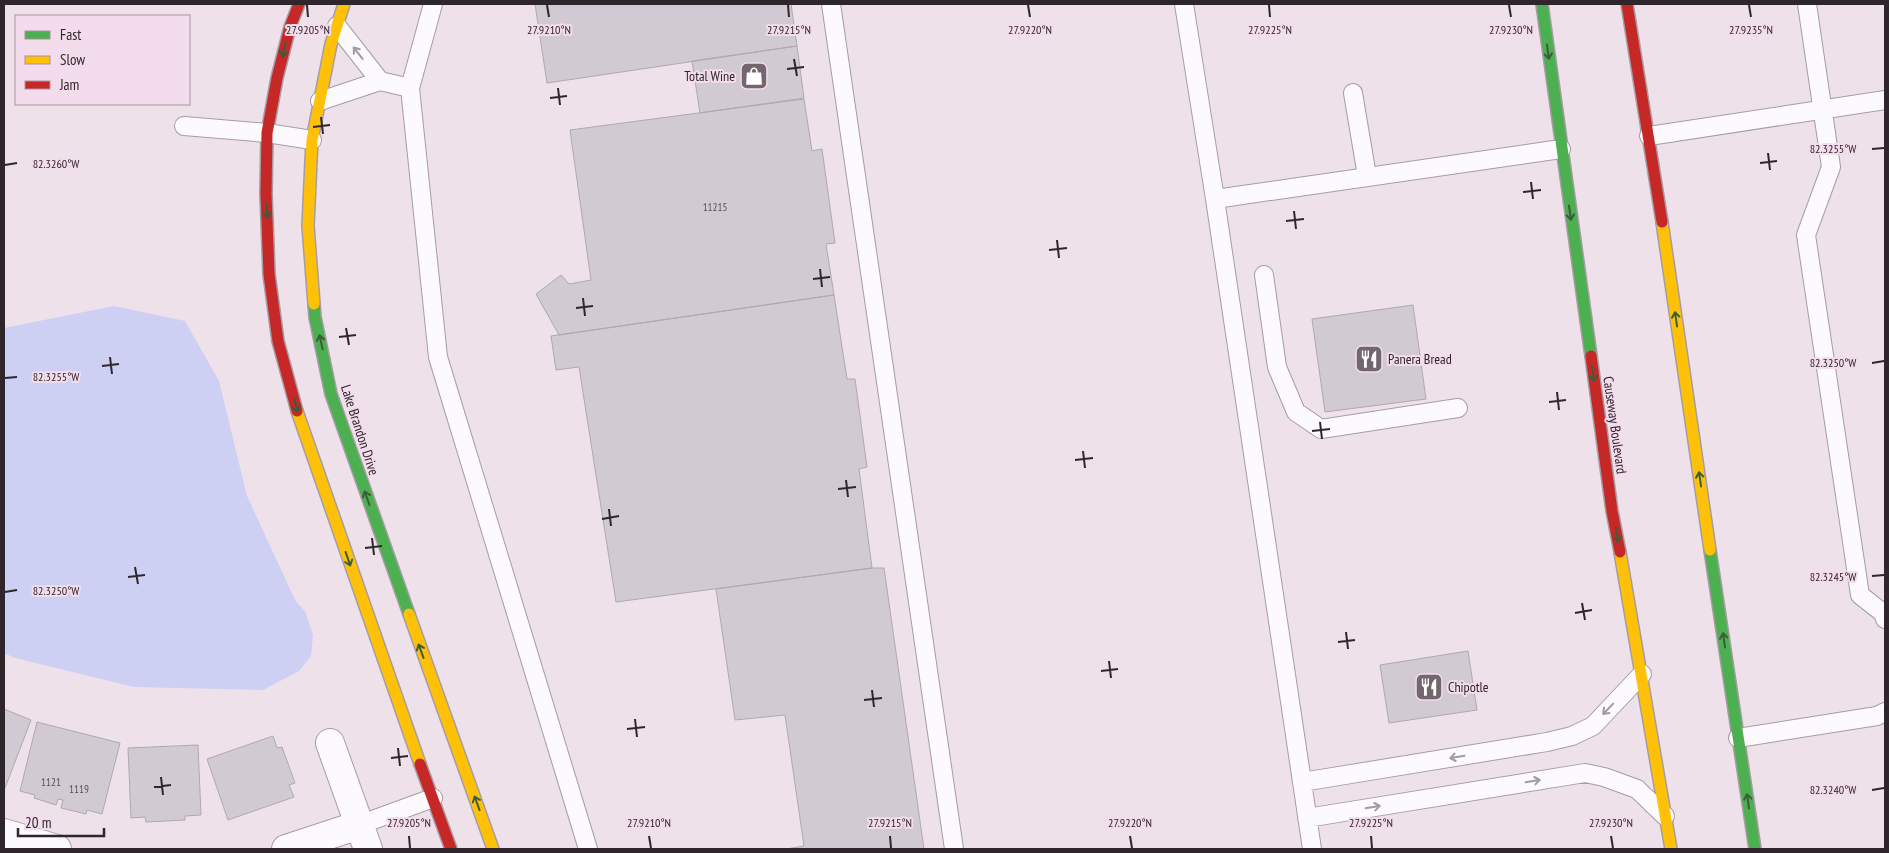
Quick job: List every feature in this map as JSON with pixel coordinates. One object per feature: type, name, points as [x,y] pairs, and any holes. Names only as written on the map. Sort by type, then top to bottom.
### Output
[{"type":"street","points":[[298,4],[277,78],[267,133],[266,194],[269,274],[278,341],[297,410],[408,733],[451,849]]},
{"type":"street","name":"Lake Brandon Drive","points":[[344,4],[331,44],[312,140],[308,226],[315,317],[331,394],[493,849]]},
{"type":"street","name":"Causeway Boulevard","points":[[1542,4],[1612,511],[1642,674],[1671,849]]},
{"type":"street","points":[[1628,4],[1754,849]]},
{"type":"street","points":[[408,733],[431,758]]},
{"type":"street","points":[[286,849],[363,837],[330,743]]},
{"type":"street","points":[[4,833],[57,849]]},
{"type":"lane","points":[[433,4],[410,88],[438,357],[588,849]]},
{"type":"lane","points":[[831,4],[954,849]]},
{"type":"lane","points":[[1184,4],[1312,849]]},
{"type":"lane","points":[[1807,4],[1831,167],[1806,235],[1860,595],[1883,613],[1885,619]]},
{"type":"lane","points":[[337,26],[380,81]]},
{"type":"lane","points":[[320,101],[380,81],[410,88]]},
{"type":"lane","points":[[1353,93],[1366,176]]},
{"type":"lane","points":[[1649,136],[1885,100]]},
{"type":"lane","points":[[184,126],[267,133],[312,140]]},
{"type":"lane","points":[[1215,199],[1561,149]]},
{"type":"lane","points":[[1264,275],[1278,367],[1296,412],[1321,428],[1458,408]]},
{"type":"lane","points":[[1302,782],[1547,742],[1572,736],[1593,726],[1642,674]]},
{"type":"lane","points":[[1738,738],[1877,716],[1885,712]]},
{"type":"lane","points":[[1307,818],[1585,773],[1604,777],[1637,789],[1666,816]]},
{"type":"lane","points":[[363,837],[433,798]]},
{"type":"water","points":[[114,306],[185,321],[219,381],[247,496],[296,602],[305,611],[313,635],[311,656],[299,671],[263,690],[134,687],[15,658],[4,653],[4,328]]},
{"type":"building","points":[[535,4],[791,4],[797,46],[547,83]]},
{"type":"building","points":[[797,46],[804,98],[700,113],[692,61]]},
{"type":"building","points":[[804,99],[812,151],[822,149],[835,243],[826,244],[834,295],[559,335],[536,294],[561,275],[569,284],[591,280],[570,130]]},
{"type":"building","points":[[834,295],[847,379],[855,379],[867,467],[859,469],[872,568],[616,602],[579,367],[556,370],[551,336]]},
{"type":"building","name":"Panera Bread","points":[[1413,305],[1426,399],[1325,412],[1312,319]]},
{"type":"building","points":[[884,568],[924,849],[786,849],[804,846],[785,715],[735,720],[716,589]]},
{"type":"building","name":"Chipotle","points":[[1468,651],[1477,710],[1389,723],[1380,665]]},
{"type":"building","points":[[4,709],[31,720],[5,788],[4,788]]},
{"type":"building","points":[[37,722],[120,743],[102,814],[87,810],[86,814],[61,808],[63,800],[58,799],[56,805],[34,798],[35,795],[20,791]]},
{"type":"building","points":[[273,736],[277,748],[282,747],[295,783],[289,785],[294,797],[228,820],[207,759]]},
{"type":"building","points":[[198,745],[201,815],[185,816],[185,820],[146,822],[145,817],[131,818],[128,748]]},
{"type":"traffic: fast","points":[[1542,4],[1591,356]]},
{"type":"traffic: fast","points":[[314,304],[331,394],[409,614]]},
{"type":"traffic: fast","points":[[1710,550],[1755,849]]},
{"type":"traffic: slow","points":[[314,304],[308,226],[312,140],[331,44],[344,4]]},
{"type":"traffic: slow","points":[[1662,222],[1710,550]]},
{"type":"traffic: slow","points":[[297,411],[420,764]]},
{"type":"traffic: slow","points":[[1620,552],[1671,849]]},
{"type":"traffic: slow","points":[[409,614],[493,849]]},
{"type":"traffic: jam","points":[[297,411],[278,341],[269,274],[266,194],[267,133],[277,78],[290,27],[299,4]]},
{"type":"traffic: jam","points":[[1627,4],[1662,222]]},
{"type":"traffic: jam","points":[[1591,356],[1612,511],[1620,552]]},
{"type":"traffic: jam","points":[[420,764],[451,849]]},
{"type":"place","name":"Total Wine","points":[[754,76]]},
{"type":"place","name":"Panera Bread","points":[[1369,359]]},
{"type":"place","name":"Chipotle","points":[[1429,687]]}]
